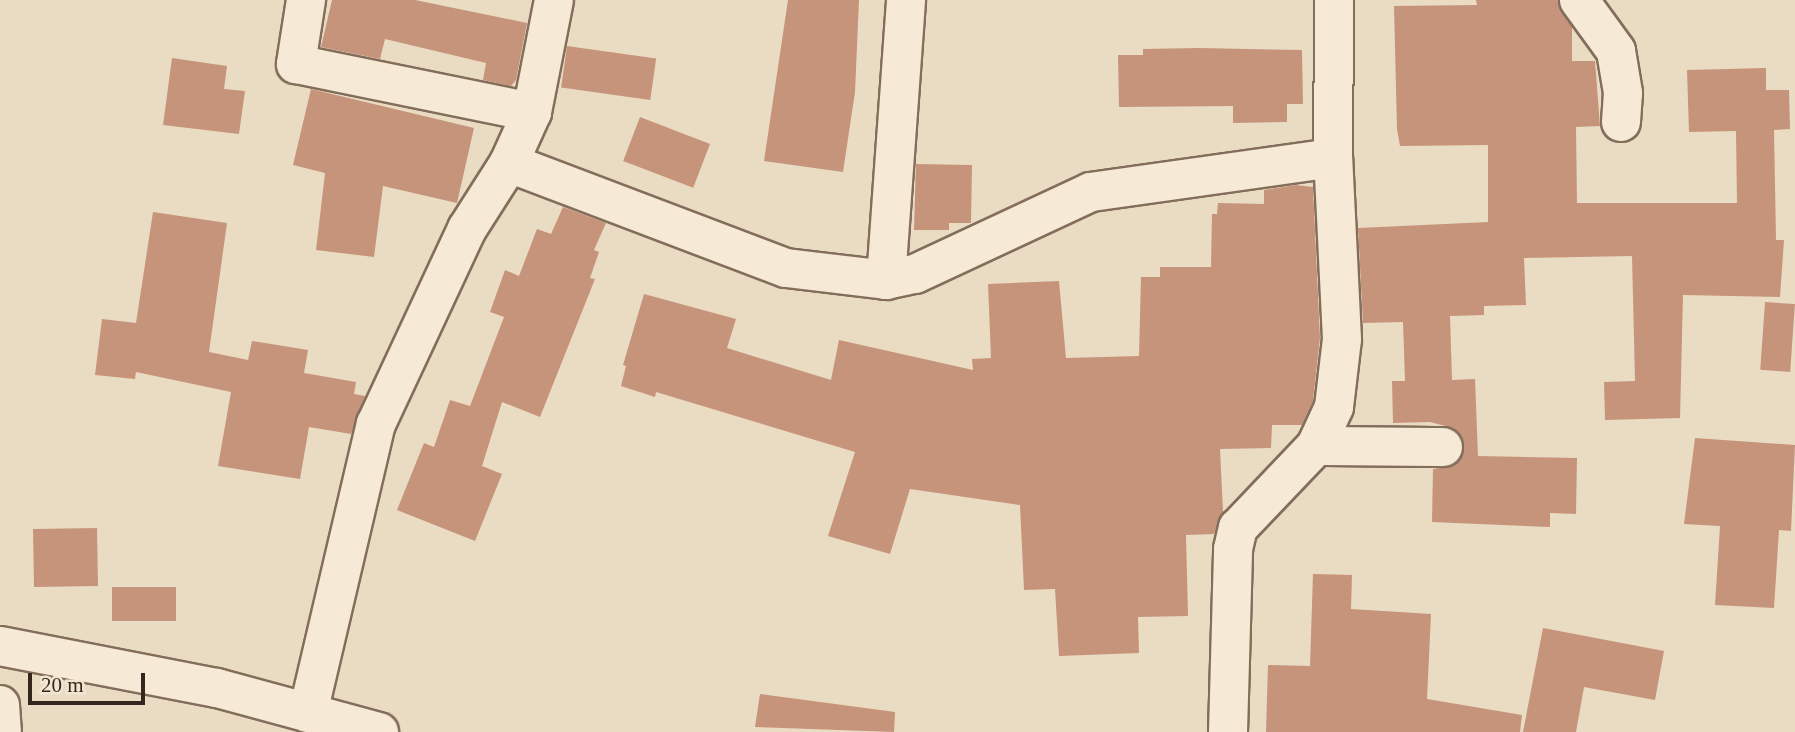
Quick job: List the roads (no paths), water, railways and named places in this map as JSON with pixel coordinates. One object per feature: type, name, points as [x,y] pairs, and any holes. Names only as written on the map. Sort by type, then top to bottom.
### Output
[{"type":"street","points":[[306,0],[296,64],[532,112]]},
{"type":"street","points":[[308,713],[376,424],[456,252],[509,163],[532,112],[554,0]]},
{"type":"street","points":[[886,280],[906,0]]},
{"type":"street","points":[[1228,732],[1233,549],[1238,528],[1316,446],[1334,407],[1342,340],[1333,158],[1334,0]]},
{"type":"street","points":[[1579,0],[1616,51],[1623,93],[1621,122]]},
{"type":"street","points":[[509,163],[786,268],[886,280],[915,274],[1091,192],[1333,158]]},
{"type":"street","points":[[1316,446],[1443,447]]},
{"type":"street","points":[[0,646],[216,688],[379,732]]},
{"type":"street","points":[[0,705],[2,732]]}]
